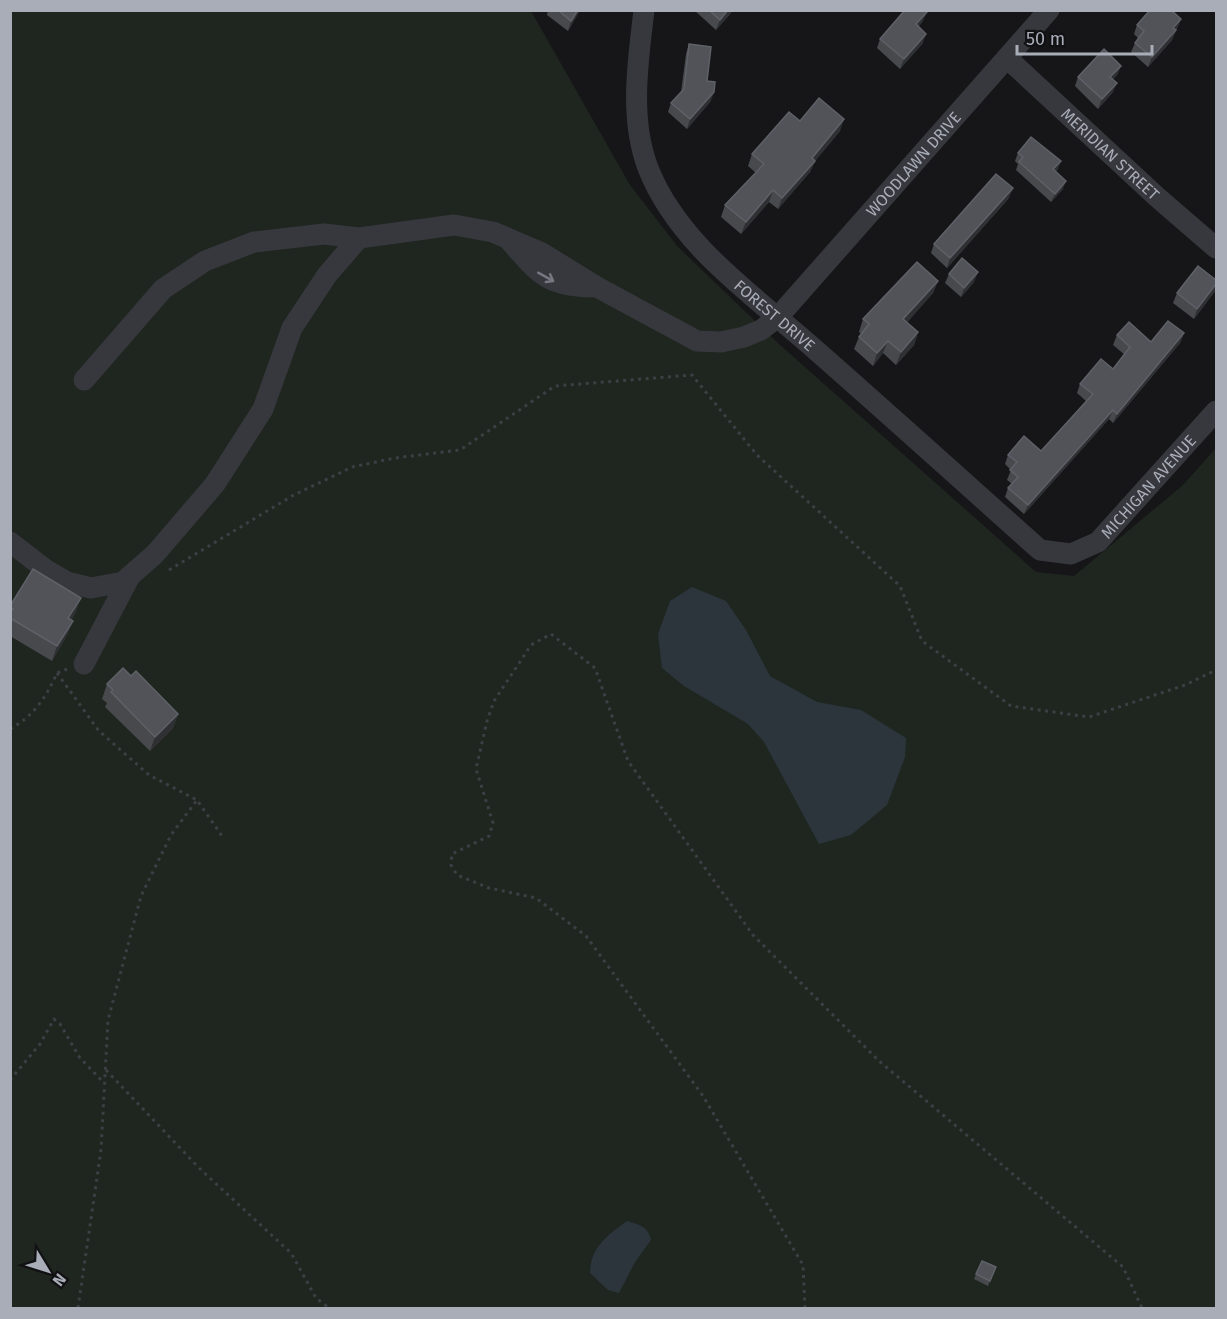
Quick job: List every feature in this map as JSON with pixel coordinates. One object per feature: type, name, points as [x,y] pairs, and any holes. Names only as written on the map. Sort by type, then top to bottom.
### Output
[{"type":"street","name":"FOREST DRIVE","points":[[644,10],[636,101],[639,135],[648,167],[663,198],[682,227],[733,278],[1040,550]]},
{"type":"street","name":"WOODLAWN DRIVE","points":[[359,238],[454,225],[493,232],[509,240],[531,268],[546,279],[597,287],[697,342],[721,342],[744,337],[761,330],[778,316],[1049,10]]},
{"type":"street","name":"MERIDIAN STREET","points":[[1007,58],[1157,197],[1216,248]]},
{"type":"street","points":[[84,380],[163,289],[205,261],[254,242],[324,234],[359,238]]},
{"type":"street","points":[[10,542],[45,569],[67,582],[91,588],[123,582],[130,576],[155,554],[215,484],[263,409],[292,328],[327,275],[359,238]]},
{"type":"street","name":"MICHIGAN AVENUE","points":[[1040,550],[1071,554],[1098,542],[1216,411]]},
{"type":"street","points":[[84,664],[130,576]]},
{"type":"path","points":[[166,571],[292,496],[352,467],[395,458],[460,450],[555,386],[692,375],[757,455],[900,586],[922,641],[1011,706],[1089,717],[1185,685],[1216,670]]},
{"type":"path","points":[[806,1308],[803,1265],[703,1096],[586,936],[536,898],[489,888],[457,875],[451,865],[453,854],[489,836],[494,823],[476,769],[494,701],[531,645],[551,634],[595,668],[628,761],[753,935],[879,1061],[1123,1267],[1142,1308]]},
{"type":"path","points":[[10,729],[25,721],[49,690],[57,672],[84,664]]},
{"type":"path","points":[[57,672],[99,730],[149,775],[197,800],[222,837]]},
{"type":"path","points":[[78,1308],[101,1150],[108,1020],[141,896],[171,835],[197,800]]},
{"type":"path","points":[[10,1080],[40,1044],[54,1019],[60,1024],[80,1058],[105,1084]]},
{"type":"path","points":[[106,1069],[199,1168],[291,1253],[316,1298],[329,1308]]},
{"type":"shaded area","points":[[10,11],[531,11],[630,185],[678,247],[779,344],[1036,572],[1074,576],[1183,485],[1216,448],[1216,1308],[11,1308]]},
{"type":"shaded area","points":[[692,587],[726,601],[746,630],[770,676],[817,702],[861,710],[906,738],[905,757],[887,805],[851,835],[819,844],[764,742],[748,724],[684,686],[662,668],[658,634],[670,601]]},
{"type":"shaded area","points":[[627,1221],[645,1229],[651,1240],[635,1262],[619,1293],[608,1290],[590,1273],[591,1264],[601,1242]]},
{"type":"building","points":[[558,10],[578,10],[571,21]]},
{"type":"building","points":[[709,10],[728,10],[720,20]]},
{"type":"building","points":[[905,10],[925,10],[927,12],[916,24],[926,34],[904,59],[880,39]]},
{"type":"building","points":[[1150,10],[1171,10],[1181,19],[1173,28],[1176,30],[1152,57],[1135,43],[1144,31],[1137,25]]},
{"type":"building","points":[[689,44],[711,47],[707,81],[715,82],[714,92],[690,119],[671,103],[684,89]]},
{"type":"building","points":[[1104,49],[1121,66],[1110,77],[1117,83],[1102,99],[1078,77]]},
{"type":"building","points":[[819,98],[844,119],[812,158],[815,161],[782,198],[773,190],[746,222],[725,205],[764,164],[752,154],[789,112],[800,121]]},
{"type":"building","points":[[1031,137],[1061,161],[1053,169],[1066,181],[1055,194],[1019,162],[1023,157],[1018,153]]},
{"type":"building","points":[[996,174],[1013,188],[950,258],[934,244]]},
{"type":"building","points":[[962,258],[978,272],[964,288],[949,274]]},
{"type":"building","points":[[917,262],[938,281],[903,319],[918,332],[901,352],[888,341],[877,353],[859,337],[869,324],[863,319]]},
{"type":"building","points":[[1198,266],[1216,280],[1216,284],[1197,309],[1177,293]]},
{"type":"building","points":[[1168,321],[1184,333],[1117,414],[1113,410],[1028,505],[1008,488],[1018,477],[1010,470],[1017,462],[1008,455],[1024,436],[1041,451],[1093,394],[1080,384],[1101,359],[1113,369],[1130,347],[1117,335],[1129,322],[1151,342]]},
{"type":"building","points":[[33,569],[81,598],[68,618],[73,621],[57,646],[10,618],[13,609],[10,606]]},
{"type":"building","points":[[123,668],[131,676],[136,671],[178,714],[155,737],[111,692],[113,690],[107,684]]},
{"type":"building","points":[[982,1261],[996,1267],[990,1281],[976,1274]]}]
